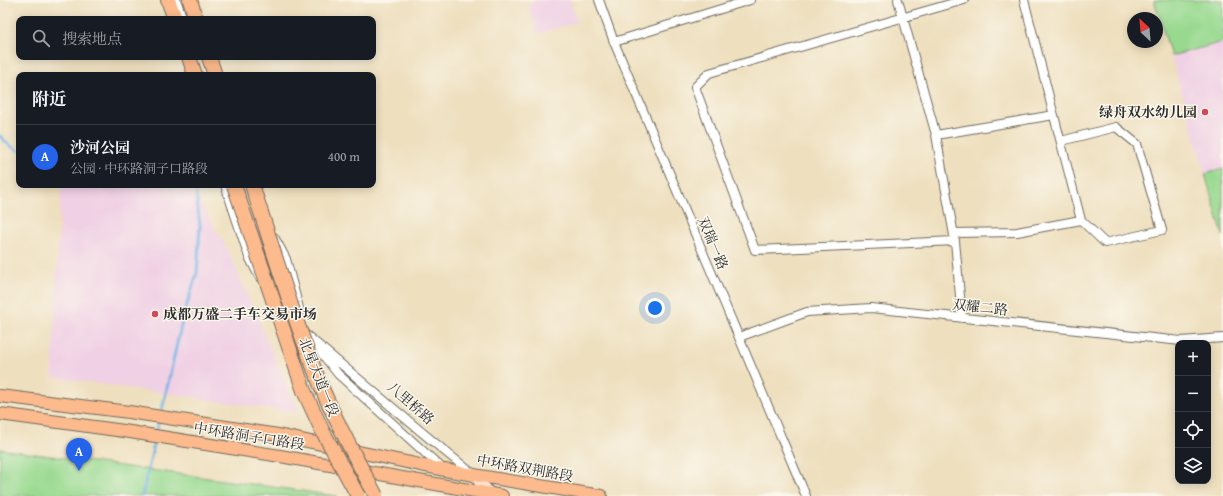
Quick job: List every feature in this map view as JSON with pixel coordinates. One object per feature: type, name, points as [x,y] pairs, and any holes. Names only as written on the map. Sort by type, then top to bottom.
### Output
[{"type":"highway","points":[[168,0],[174,16]]},
{"type":"highway","points":[[190,0],[196,16]]},
{"type":"highway","points":[[190,60],[194,72]]},
{"type":"highway","points":[[210,60],[214,72]]},
{"type":"highway","name":"北星大道一段","points":[[235,188],[304,391],[322,430],[358,496]]},
{"type":"highway","name":"北星大道一段","points":[[253,188],[299,327],[324,392],[344,437],[376,496]]},
{"type":"main road","name":"中环路洞子口路段","points":[[0,396],[129,412],[278,435],[444,470]]},
{"type":"main road","name":"中环路洞子口路段","points":[[0,414],[124,431],[280,456],[495,495]]},
{"type":"main road","name":"中环路双荆路段","points":[[444,470],[601,496]]},
{"type":"main road","name":"八里桥路","points":[[473,474],[495,495]]},
{"type":"street","points":[[163,0],[168,16]]},
{"type":"street","points":[[176,0],[182,16]]},
{"type":"street","name":"双瑞一路","points":[[599,0],[614,42],[806,496]]},
{"type":"street","points":[[614,42],[750,0]]},
{"type":"street","points":[[898,0],[936,134],[955,237],[962,318]]},
{"type":"street","points":[[964,0],[709,73],[695,87],[755,250],[1017,232],[1081,220]]},
{"type":"street","points":[[1024,0],[1081,220],[1105,243],[1162,230],[1137,144],[1116,127],[1061,141]]},
{"type":"street","points":[[183,60],[187,72]]},
{"type":"street","points":[[196,60],[200,72]]},
{"type":"street","points":[[936,134],[1054,115]]},
{"type":"street","name":"八里桥路","points":[[226,188],[249,257],[263,284],[286,318],[367,384],[405,420],[473,474]]},
{"type":"street","name":"八里桥路","points":[[241,188],[280,296],[289,314],[338,374],[444,470]]},
{"type":"street","name":"八里桥路","points":[[250,188],[286,259],[308,336]]},
{"type":"street","name":"双耀二路","points":[[739,336],[807,312],[871,308],[1181,341],[1223,338]]},
{"type":"shaded area","points":[[538,0],[570,0],[577,22],[537,34],[528,3]]},
{"type":"shaded area","name":"绿舟双水幼儿园","points":[[1223,42],[1223,169],[1205,174],[1171,56]]},
{"type":"shaded area","name":"成都万盛二手车交易市场","points":[[61,188],[193,188],[228,251],[299,413],[52,377]]},
{"type":"green space","points":[[1154,0],[1223,0],[1223,42],[1171,56],[1163,30],[1163,12],[1158,12]]},
{"type":"green space","points":[[1223,169],[1223,236],[1205,174]]},
{"type":"green space","points":[[0,449],[316,493],[337,496],[0,496]]},
{"type":"waterway","points":[[0,136],[9,145],[16,149]]},
{"type":"waterway","points":[[161,414],[183,317],[197,273],[200,226],[195,188]]},
{"type":"waterway","points":[[156,434],[159,420]]},
{"type":"waterway","points":[[142,496],[155,439]]},
{"type":"place","name":"绿舟双水幼儿园","points":[[1205,112]]},
{"type":"place","name":"成都万盛二手车交易市场","points":[[155,314]]},
{"type":"place","name":"沙河公园","points":[[79,471]]}]
